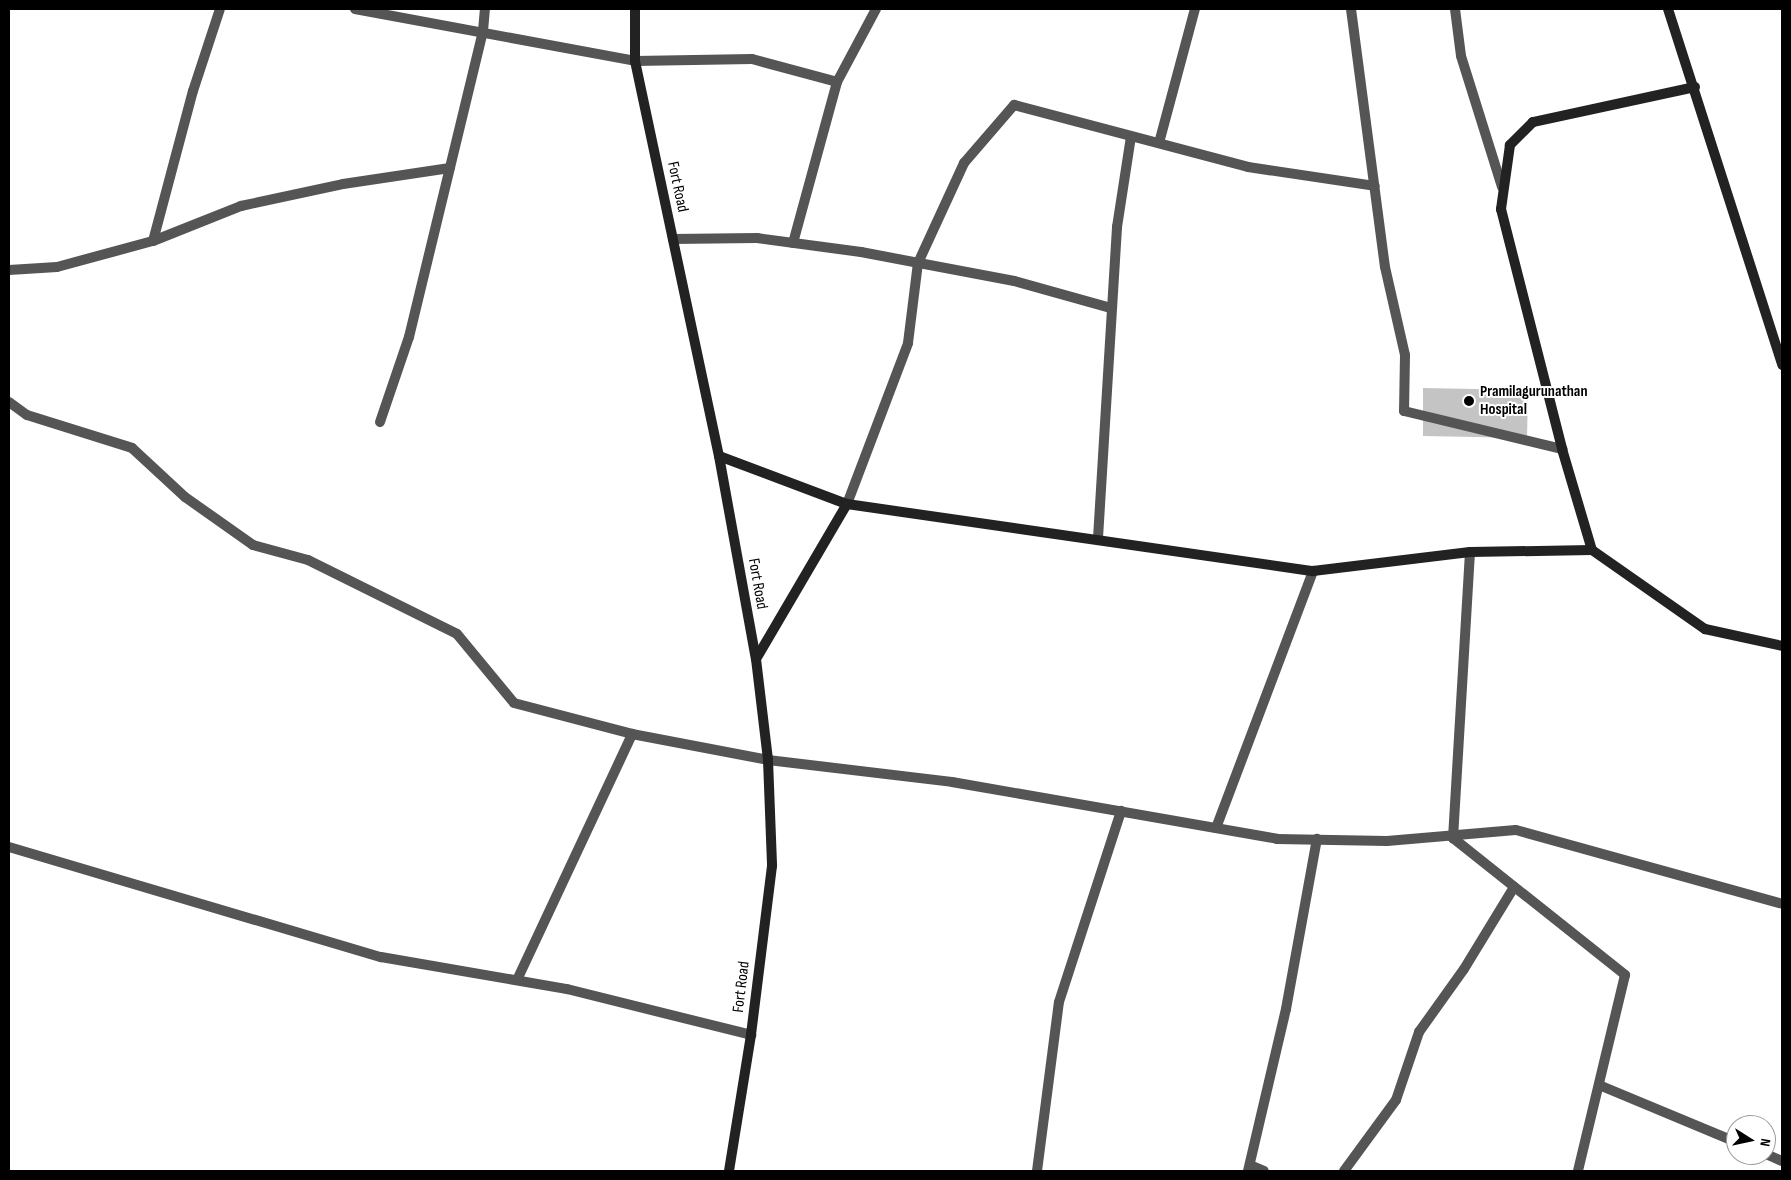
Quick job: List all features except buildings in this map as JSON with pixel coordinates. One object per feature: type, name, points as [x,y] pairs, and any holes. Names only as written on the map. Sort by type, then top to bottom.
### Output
[{"type":"street","points":[[153,241],[193,91],[220,9]]},
{"type":"street","points":[[355,9],[635,60],[752,59],[837,82]]},
{"type":"street","points":[[380,422],[409,337],[483,31],[485,9]]},
{"type":"street","name":"Fort Road","points":[[635,9],[635,60],[719,456],[756,660],[768,760],[772,866],[752,1035],[730,1171]]},
{"type":"street","points":[[793,243],[837,82],[876,9]]},
{"type":"street","points":[[1159,144],[1195,9]]},
{"type":"street","points":[[1351,9],[1385,267],[1405,355],[1404,411],[1562,449]]},
{"type":"street","points":[[1455,9],[1461,56],[1502,187]]},
{"type":"street","points":[[1668,9],[1695,87],[1782,365]]},
{"type":"street","points":[[1592,550],[1562,449],[1501,209],[1502,187],[1510,145],[1533,122],[1695,87]]},
{"type":"street","points":[[756,660],[847,504],[908,343],[918,263],[964,163],[1014,105],[1248,167],[1375,186]]},
{"type":"street","points":[[1098,538],[1116,227],[1131,137]]},
{"type":"street","points":[[9,270],[57,267],[153,241],[241,206],[343,184],[450,168]]},
{"type":"street","points":[[673,239],[757,238],[793,243],[1014,281],[1111,308]]},
{"type":"street","points":[[9,402],[27,415],[132,448],[185,497],[253,545],[308,560],[457,634],[514,703],[632,734],[768,760],[952,782],[1277,839],[1387,841],[1453,838],[1516,830],[1782,904]]},
{"type":"street","points":[[719,456],[847,504],[1098,538],[1313,571],[1470,552],[1592,550],[1705,629],[1782,646]]},
{"type":"street","points":[[1453,838],[1470,552]]},
{"type":"street","points":[[1216,828],[1313,571]]},
{"type":"street","points":[[517,980],[632,734]]},
{"type":"street","points":[[1037,1171],[1059,1002],[1121,811]]},
{"type":"street","points":[[1453,838],[1625,975],[1578,1171]]},
{"type":"street","points":[[1264,1171],[1249,1168],[1286,1009],[1318,840]]},
{"type":"street","points":[[9,847],[381,956],[566,989],[752,1035]]},
{"type":"street","points":[[1344,1171],[1396,1100],[1419,1032],[1464,968],[1514,886]]},
{"type":"street","points":[[1599,1085],[1726,1138]]},
{"type":"place","name":"Pramilagurunathan Hospital","points":[[1469,401]]}]
